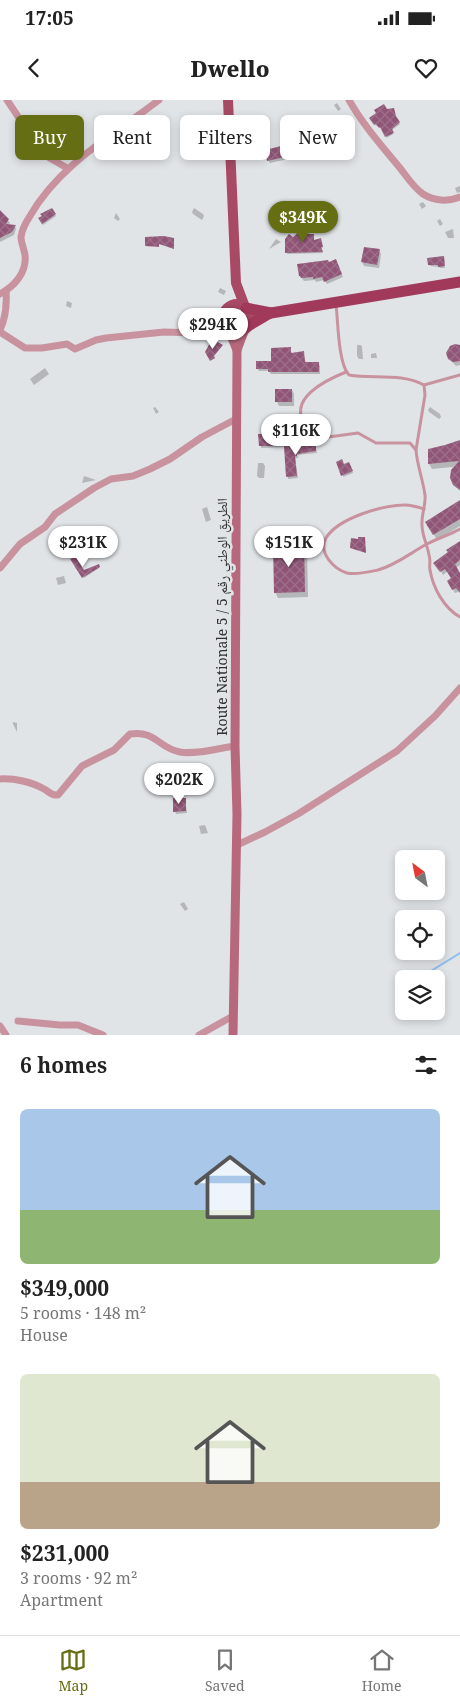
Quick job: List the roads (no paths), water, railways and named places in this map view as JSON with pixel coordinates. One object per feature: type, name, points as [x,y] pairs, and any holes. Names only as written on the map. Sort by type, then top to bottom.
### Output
[{"type":"highway","points":[[246,308],[258,312],[271,313],[460,282]]},
{"type":"highway","points":[[247,328],[271,313]]},
{"type":"main road","points":[[228,100],[236,283],[251,319],[237,350]]},
{"type":"main road","points":[[236,283],[224,316],[226,326],[237,350]]},
{"type":"main road","points":[[226,310],[235,305],[246,308]]},
{"type":"main road","points":[[226,326],[236,332],[247,328]]},
{"type":"main road","name":"Route Nationale 5 / الطريق الوطني رقم 5","points":[[233,1035],[237,845],[235,746],[237,350]]},
{"type":"street","points":[[8,100],[43,154],[67,168]]},
{"type":"street","points":[[159,100],[67,168],[35,206],[24,226],[21,238],[25,258],[24,272],[3,292],[6,310],[0,331],[25,348],[42,348],[67,344],[75,349],[106,338],[164,332],[197,333],[226,326]]},
{"type":"street","points":[[349,100],[359,118],[418,190],[432,198],[443,201],[460,197]]},
{"type":"street","points":[[0,568],[20,544],[45,527],[55,514],[94,488],[111,479],[133,476],[150,469],[170,459],[202,437],[236,419]]},
{"type":"street","points":[[237,845],[298,814],[397,751],[435,716],[460,688]]},
{"type":"street","points":[[0,779],[25,782],[45,789],[55,796],[58,795],[82,766],[114,750],[130,734],[145,734],[170,749],[180,752],[235,746]]},
{"type":"street","points":[[200,1035],[233,1016]]},
{"type":"street","points":[[18,1022],[78,1025],[103,1035]]},
{"type":"street","points":[[0,1026],[6,1035]]},
{"type":"lane","points":[[336,303],[342,360],[349,375],[406,379],[417,381],[424,385],[460,375]]},
{"type":"lane","points":[[346,372],[317,387],[300,405],[303,422],[310,431],[321,438],[358,433],[376,443],[410,443],[416,450]]},
{"type":"lane","points":[[424,385],[426,395],[416,450],[416,458],[425,497],[422,522],[433,582],[439,596],[451,611],[460,617]]},
{"type":"lane","points":[[424,509],[407,505],[388,506],[357,516],[332,531],[324,542],[324,552],[335,567],[347,573],[367,572],[397,563],[426,545],[460,529]]},
{"type":"waterway","points":[[433,970],[460,953]]}]
